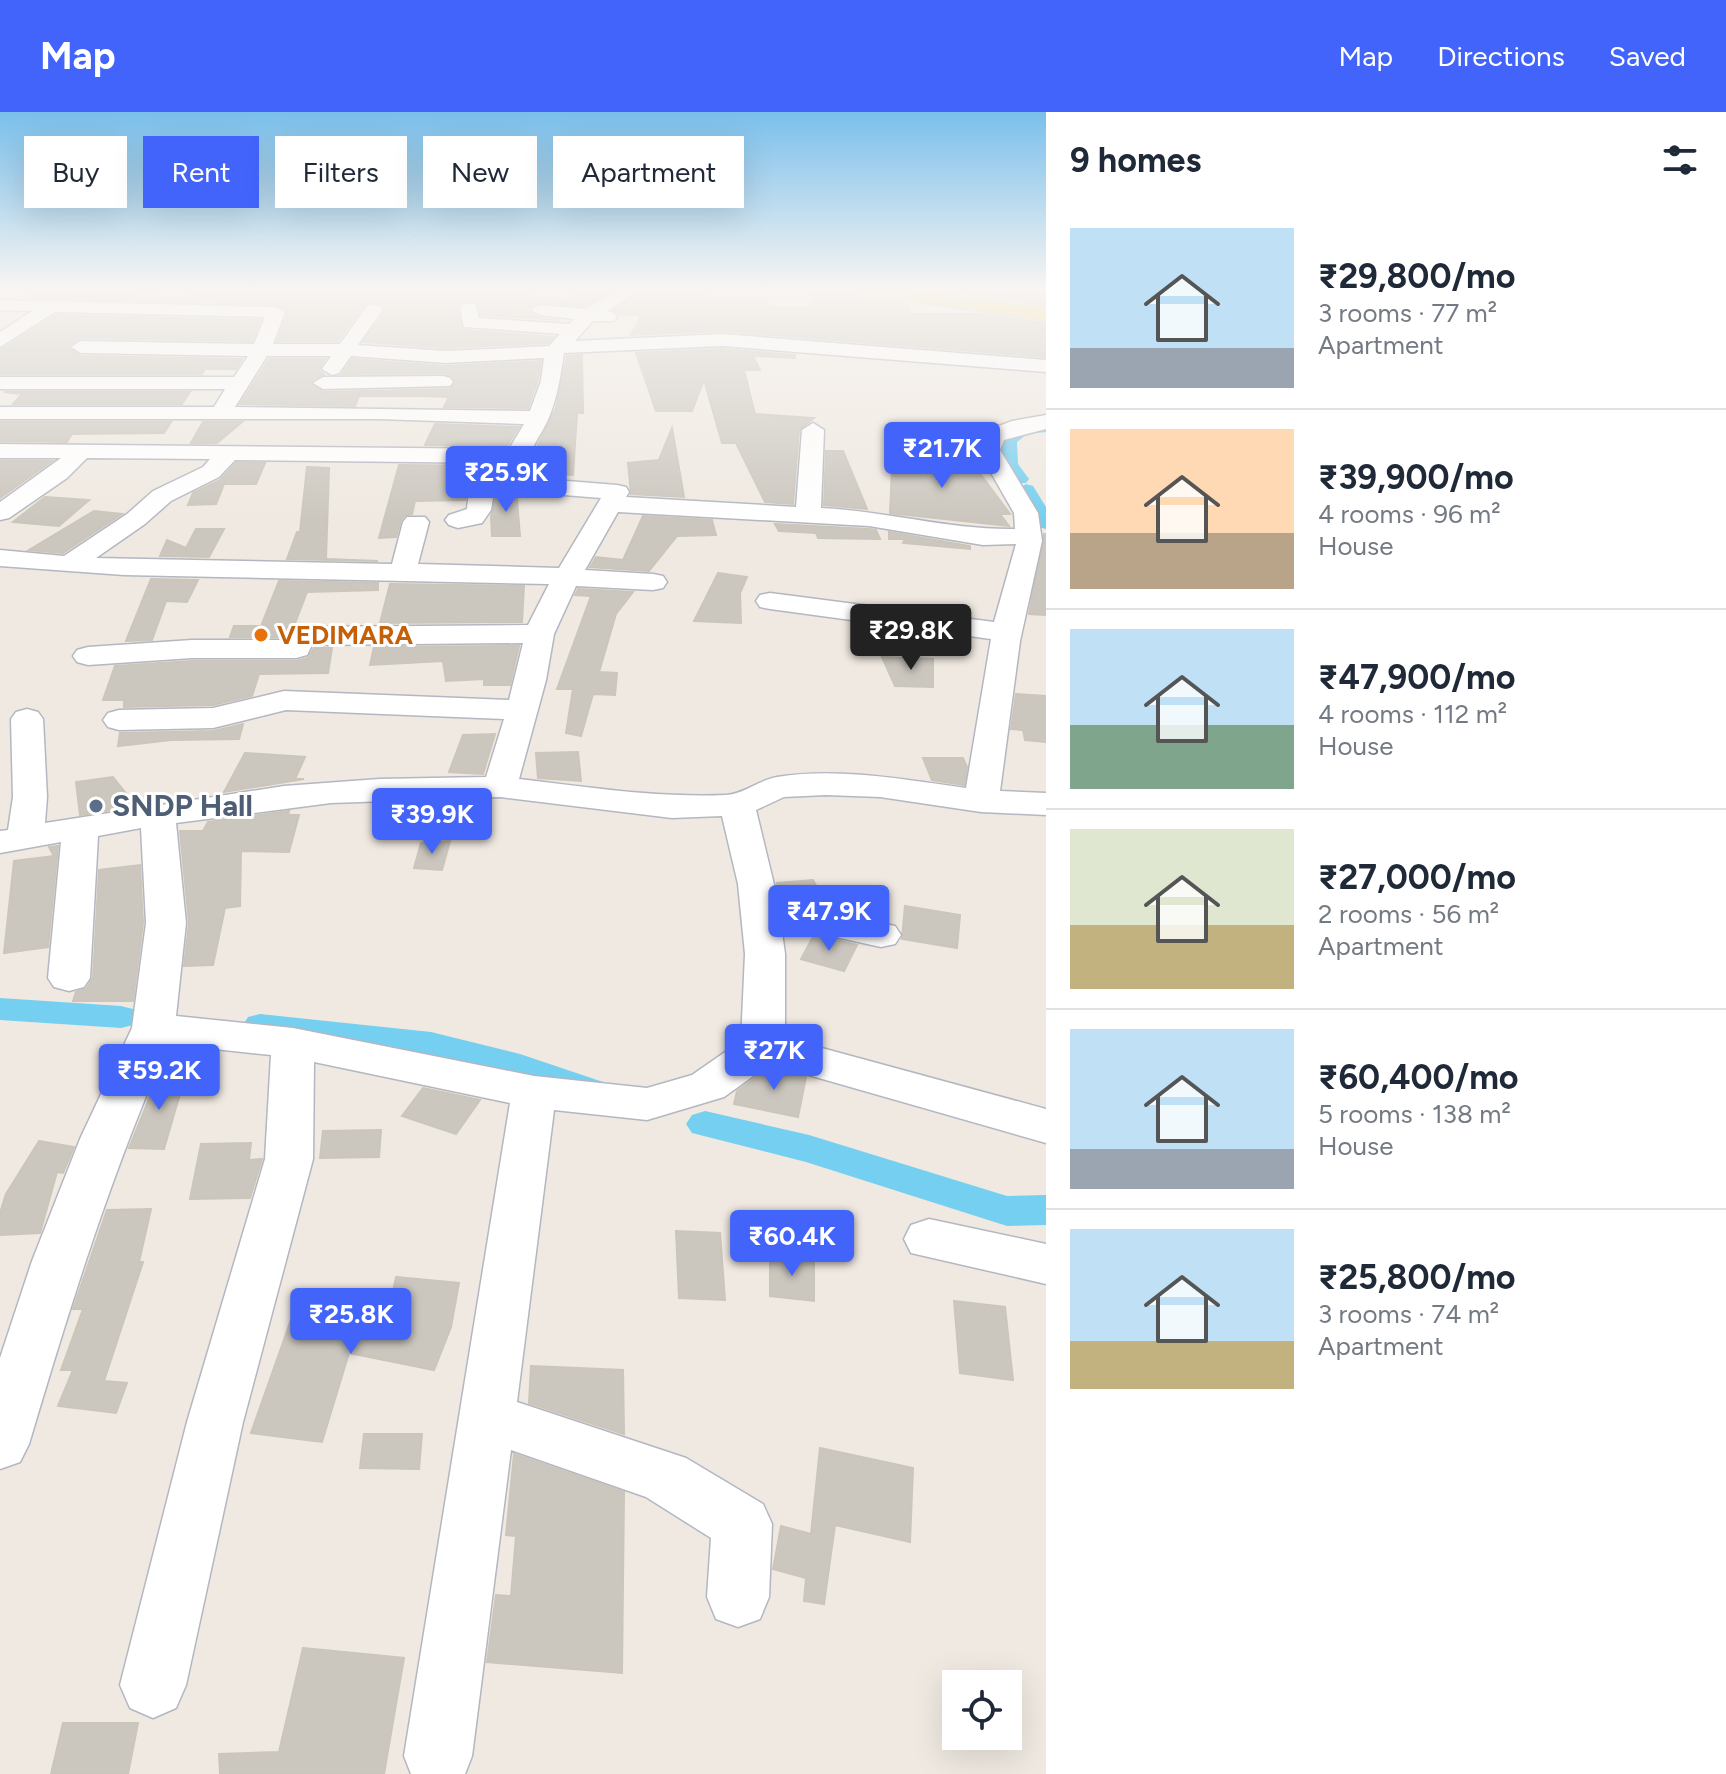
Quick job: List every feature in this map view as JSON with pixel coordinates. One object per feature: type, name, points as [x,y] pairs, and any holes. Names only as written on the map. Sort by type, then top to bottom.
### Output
[{"type":"street","points":[[219,415],[252,366]]},
{"type":"street","points":[[335,366],[323,383],[460,382]]},
{"type":"street","points":[[458,520],[473,518],[479,510],[481,486],[516,467],[538,418],[543,381],[549,366]]},
{"type":"street","points":[[0,383],[241,383]]},
{"type":"street","points":[[0,413],[379,413],[538,418]]},
{"type":"street","points":[[981,801],[1005,632],[1023,556],[1030,543],[1021,485],[989,450],[994,436],[1020,426],[1046,422]]},
{"type":"street","points":[[808,514],[813,430]]},
{"type":"street","points":[[0,451],[228,453],[516,467],[539,486],[617,492],[613,504],[567,575],[539,634],[523,710],[500,787]]},
{"type":"street","points":[[0,513],[59,473],[81,451]]},
{"type":"street","points":[[68,565],[136,519],[162,496],[211,472],[228,453]]},
{"type":"street","points":[[613,504],[869,518],[983,537],[1029,536]]},
{"type":"street","points":[[403,572],[416,522]]},
{"type":"street","points":[[0,558],[68,565],[567,575],[653,582]]},
{"type":"street","points":[[770,601],[1005,632]]},
{"type":"street","points":[[88,656],[192,649],[296,649],[300,636],[539,634]]},
{"type":"street","points":[[119,720],[213,718],[284,700],[523,710]]},
{"type":"street","points":[[12,840],[30,797],[27,719]]},
{"type":"street","points":[[12,840],[158,816],[377,790],[500,787],[642,805],[737,805],[778,787],[826,785],[894,789],[981,801],[1046,804]]},
{"type":"street","points":[[737,805],[757,884],[765,954],[763,1047]]},
{"type":"street","points":[[0,1444],[58,1261],[103,1139],[153,1028],[166,923],[158,816]]},
{"type":"street","points":[[69,978],[80,828]]},
{"type":"street","points":[[760,909],[881,935]]},
{"type":"street","points":[[153,1028],[293,1043],[534,1092],[647,1104],[708,1086],[763,1047]]},
{"type":"street","points":[[153,1685],[215,1422],[289,1159],[293,1043]]},
{"type":"street","points":[[763,1047],[1046,1126]]},
{"type":"street","points":[[438,1756],[534,1092]]},
{"type":"street","points":[[929,1239],[1046,1264]]},
{"type":"street","points":[[487,1417],[665,1477],[742,1524],[738,1597]]},
{"type":"building","points":[[0,366],[238,366],[236,369],[205,369],[202,374],[0,374]]},
{"type":"building","points":[[265,366],[321,366],[319,370],[324,374],[310,382],[323,392],[450,389],[456,382],[452,376],[443,373],[342,374],[348,366],[540,366],[528,408],[444,407],[449,397],[424,396],[359,396],[355,406],[240,404]]},
{"type":"building","points":[[565,366],[582,366],[583,413],[577,413],[573,475],[531,472],[535,451],[556,408]]},
{"type":"building","points":[[640,366],[758,366],[760,370],[744,370],[755,414],[814,418],[799,430],[793,504],[765,502],[736,443],[722,443],[704,380],[692,411],[656,411]]},
{"type":"building","points":[[4,392],[190,392],[182,404],[13,404],[22,394]]},
{"type":"building","points":[[0,422],[171,422],[164,433],[72,434],[67,442],[0,441]]},
{"type":"building","points":[[203,422],[242,422],[217,443],[191,443]]},
{"type":"building","points":[[435,424],[519,427],[507,446],[425,445]]},
{"type":"building","points":[[672,428],[684,497],[631,494],[628,463],[659,460]]},
{"type":"building","points":[[893,446],[918,447],[924,462],[972,463],[1010,514],[1000,514],[1009,526],[890,513]]},
{"type":"building","points":[[826,451],[843,451],[867,509],[824,505]]},
{"type":"building","points":[[0,461],[52,461],[0,498]]},
{"type":"building","points":[[236,463],[265,463],[256,484],[224,484],[216,504],[188,505],[193,493],[220,480]]},
{"type":"building","points":[[399,465],[501,466],[501,469],[473,478],[465,500],[415,501],[412,514],[405,515],[401,520],[396,537],[379,538]]},
{"type":"building","points":[[307,467],[329,468],[326,559],[378,561],[287,559],[297,532],[300,532]]},
{"type":"building","points":[[516,489],[520,536],[492,536],[491,516],[498,490]]},
{"type":"building","points":[[45,497],[89,500],[59,526],[13,522]]},
{"type":"building","points":[[94,511],[122,514],[63,553],[29,550]]},
{"type":"building","points":[[643,516],[712,520],[716,535],[677,536],[649,571],[590,567],[596,557],[623,560]]},
{"type":"building","points":[[775,524],[876,530],[880,539],[818,538],[816,533],[779,531]]},
{"type":"building","points":[[196,529],[224,529],[209,557],[160,556],[167,540],[186,548]]},
{"type":"building","points":[[889,532],[970,546],[970,549],[903,543],[905,539],[889,539]]},
{"type":"building","points":[[1044,534],[1046,615],[1029,614]]},
{"type":"building","points":[[718,573],[747,577],[740,593],[741,623],[694,621]]},
{"type":"building","points":[[151,579],[198,580],[187,602],[166,601],[152,640],[126,641]]},
{"type":"building","points":[[279,581],[378,583],[378,590],[307,592],[294,626],[287,628],[282,637],[230,637],[234,626],[261,626]]},
{"type":"building","points":[[390,584],[524,586],[522,622],[380,623]]},
{"type":"building","points":[[578,589],[633,592],[616,614],[599,672],[617,673],[615,695],[593,694],[581,736],[566,733],[573,689],[557,689],[591,596],[575,595]]},
{"type":"building","points":[[519,646],[510,685],[484,685],[484,679],[446,681],[443,661],[370,665],[374,647]]},
{"type":"building","points":[[314,648],[332,648],[328,673],[259,674],[252,696],[213,705],[124,707],[124,700],[103,700],[115,666],[192,661],[296,661],[308,658]]},
{"type":"building","points":[[882,657],[933,659],[933,687],[895,686]]},
{"type":"building","points":[[1016,694],[1046,696],[1046,742],[1025,740],[1023,730],[1011,729]]},
{"type":"building","points":[[243,724],[239,739],[171,740],[118,746],[120,733],[213,731]]},
{"type":"building","points":[[495,734],[483,774],[449,772],[463,735]]},
{"type":"building","points":[[578,752],[581,781],[538,778],[536,753]]},
{"type":"building","points":[[245,753],[305,757],[295,779],[304,779],[224,792]]},
{"type":"building","points":[[923,758],[963,758],[967,767],[964,785],[932,780]]},
{"type":"building","points":[[113,777],[136,806],[80,815],[76,782]]},
{"type":"building","points":[[289,811],[288,815],[299,815],[289,852],[241,851],[240,906],[225,908],[213,965],[184,966],[189,923],[180,831],[203,831],[208,822]]},
{"type":"building","points":[[450,841],[442,870],[414,868],[421,843]]},
{"type":"building","points":[[58,846],[48,947],[4,953],[14,861],[54,856],[49,847]]},
{"type":"building","points":[[140,865],[143,923],[133,1001],[73,1001],[76,992],[86,989],[93,978],[99,870]]},
{"type":"building","points":[[813,880],[826,904],[814,906],[780,898],[777,883]]},
{"type":"building","points":[[905,906],[960,915],[957,948],[902,939]]},
{"type":"building","points":[[814,935],[857,945],[844,971],[801,959]]},
{"type":"building","points":[[771,1067],[806,1077],[798,1117],[734,1104],[737,1091]]},
{"type":"building","points":[[160,1072],[186,1073],[164,1149],[129,1148]]},
{"type":"building","points":[[423,1088],[480,1100],[456,1134],[402,1116]]},
{"type":"building","points":[[381,1130],[379,1157],[320,1158],[323,1131]]},
{"type":"building","points":[[39,1141],[74,1147],[63,1173],[57,1172],[40,1233],[0,1235],[0,1213],[6,1194]]},
{"type":"building","points":[[251,1143],[249,1160],[262,1159],[250,1198],[190,1199],[201,1144]]},
{"type":"building","points":[[151,1209],[139,1262],[143,1262],[104,1381],[127,1383],[116,1413],[58,1406],[73,1370],[61,1370],[83,1309],[73,1309],[107,1210]]},
{"type":"building","points":[[676,1231],[720,1233],[725,1300],[679,1298]]},
{"type":"building","points":[[770,1254],[814,1259],[814,1301],[770,1296]]},
{"type":"building","points":[[396,1277],[459,1283],[451,1327],[434,1370],[349,1353],[322,1442],[251,1433],[293,1314],[386,1326]]},
{"type":"building","points":[[954,1301],[1005,1307],[1013,1380],[960,1373]]},
{"type":"building","points":[[531,1366],[623,1370],[624,1434],[529,1403]]},
{"type":"building","points":[[364,1434],[422,1434],[419,1469],[360,1468]]},
{"type":"building","points":[[820,1448],[913,1468],[910,1542],[835,1525],[824,1604],[804,1601],[806,1578],[773,1569],[781,1526],[811,1534]]},
{"type":"building","points":[[514,1454],[624,1492],[622,1673],[487,1662],[496,1595],[511,1596],[516,1536],[506,1535]]},
{"type":"building","points":[[303,1648],[404,1658],[384,1774],[220,1774],[219,1754],[279,1752]]},
{"type":"building","points":[[63,1723],[138,1723],[128,1774],[51,1774]]},
{"type":"waterway","points":[[1019,479],[1009,464],[1008,441],[1022,429],[1046,427]]},
{"type":"waterway","points":[[1026,490],[1046,523]]},
{"type":"waterway","points":[[0,1009],[121,1017]]},
{"type":"waterway","points":[[260,1025],[431,1044],[508,1062],[593,1092]]},
{"type":"waterway","points":[[705,1124],[809,1149],[1007,1211],[1046,1210]]},
{"type":"place","name":"VEDIMARA","points":[[261,635]]},
{"type":"place","name":"SNDP Hall","points":[[96,806]]}]
